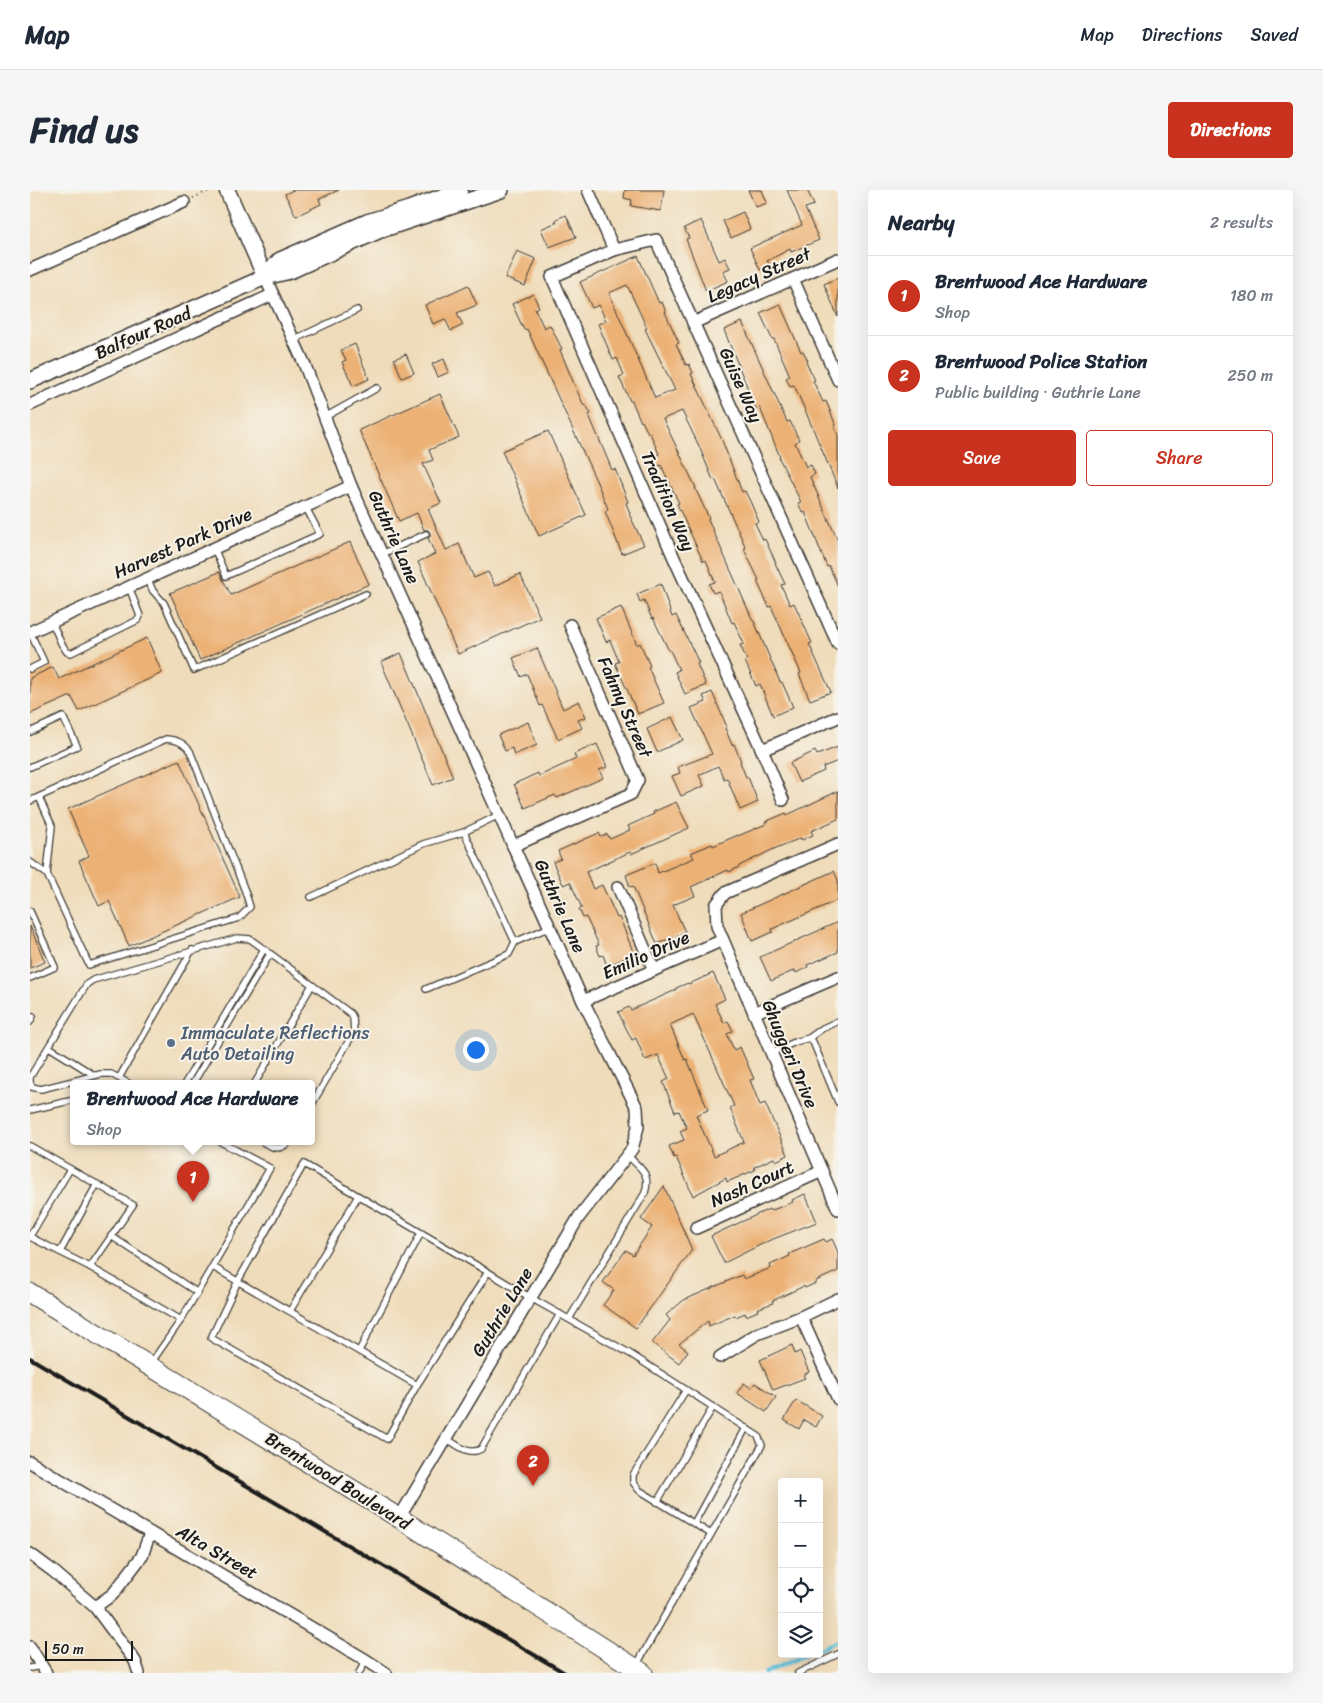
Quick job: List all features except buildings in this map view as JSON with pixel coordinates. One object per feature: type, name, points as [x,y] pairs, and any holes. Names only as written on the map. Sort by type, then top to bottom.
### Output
[{"type":"main road","name":"Brentwood Boulevard","points":[[30,1293],[399,1518],[639,1670]]},
{"type":"street","points":[[226,190],[265,277]]},
{"type":"street","name":"Balfour Road","points":[[265,277],[280,260],[367,222],[460,190]]},
{"type":"street","name":"Balfour Road","points":[[30,381],[265,277],[290,271],[378,231],[501,190]]},
{"type":"street","points":[[588,190],[614,250]]},
{"type":"street","points":[[30,270],[184,202]]},
{"type":"street","name":"Guise Way","points":[[614,250],[656,240],[838,644]]},
{"type":"street","name":"Tradition Way","points":[[614,250],[552,277],[670,549],[783,800]]},
{"type":"street","name":"Legacy Street","points":[[694,323],[838,259]]},
{"type":"street","name":"Guthrie Lane","points":[[265,277],[325,417],[351,486],[583,1002],[637,1108],[638,1127],[632,1149],[580,1217],[399,1518]]},
{"type":"street","points":[[793,279],[838,380]]},
{"type":"street","name":"Balfour Road","points":[[30,405],[272,295]]},
{"type":"street","name":"Harvest Park Drive","points":[[30,632],[351,486]]},
{"type":"street","name":"Fahmy Street","points":[[513,846],[631,794],[638,780],[570,625]]},
{"type":"street","points":[[762,750],[838,716]]},
{"type":"street","name":"Ghuggeri Drive","points":[[838,844],[725,893],[716,905],[717,926],[838,1208]]},
{"type":"street","points":[[618,887],[654,970]]},
{"type":"street","name":"Emilio Drive","points":[[583,1002],[723,940]]},
{"type":"street","points":[[754,1014],[838,977]]},
{"type":"street","name":"Nash Court","points":[[696,1228],[822,1171]]},
{"type":"street","points":[[720,1357],[758,1334],[801,1318],[838,1299]]},
{"type":"street","points":[[801,1318],[838,1399]]},
{"type":"street","name":"Alta Street","points":[[30,1462],[386,1673]]},
{"type":"street","points":[[95,1607],[113,1594],[142,1556],[150,1533]]},
{"type":"street","points":[[30,1554],[95,1607],[134,1661],[139,1673]]},
{"type":"street","points":[[30,1647],[39,1669]]},
{"type":"lane","points":[[293,340],[357,310]]},
{"type":"lane","points":[[325,417],[377,388]]},
{"type":"lane","points":[[214,548],[226,576],[320,534],[306,506]]},
{"type":"lane","points":[[382,554],[426,534]]},
{"type":"lane","points":[[147,578],[153,591],[164,603],[194,670],[366,594]]},
{"type":"lane","points":[[52,622],[61,643],[67,652],[72,653],[138,620],[140,616],[139,611],[129,587]]},
{"type":"lane","points":[[30,632],[44,662],[30,669]]},
{"type":"lane","points":[[30,732],[63,717],[77,746],[30,767]]},
{"type":"lane","points":[[30,801],[166,739],[176,739],[184,743],[190,751],[250,907],[239,918],[89,965],[47,874],[30,862]]},
{"type":"lane","points":[[39,797],[52,826],[47,874]]},
{"type":"lane","points":[[311,897],[423,844],[464,832],[499,815]]},
{"type":"lane","points":[[464,832],[515,942]]},
{"type":"lane","points":[[30,911],[55,967],[30,978]]},
{"type":"lane","points":[[426,989],[510,954],[515,942],[550,927]]},
{"type":"lane","points":[[70,1081],[36,1089],[31,1088],[30,1077],[87,984],[93,980],[192,950],[237,938],[244,938],[264,949],[353,1018],[354,1032],[315,1099]]},
{"type":"lane","points":[[186,1080],[264,949]]},
{"type":"lane","points":[[119,1078],[192,950]]},
{"type":"lane","points":[[195,1080],[270,954]]},
{"type":"lane","points":[[257,1080],[312,985]]},
{"type":"lane","points":[[30,1022],[33,1016]]},
{"type":"lane","points":[[771,1053],[809,1038],[823,1028],[838,1021]]},
{"type":"lane","points":[[809,1038],[813,1042],[838,1102]]},
{"type":"lane","points":[[49,1047],[94,1075]]},
{"type":"lane","points":[[75,1080],[94,1075],[111,1074],[123,1080]]},
{"type":"lane","points":[[30,1110],[70,1101]]},
{"type":"lane","points":[[149,1366],[198,1293],[270,1168],[227,1145]]},
{"type":"lane","points":[[268,1145],[273,1148],[286,1145]]},
{"type":"lane","points":[[30,1146],[133,1205],[90,1267]]},
{"type":"lane","points":[[569,1319],[645,1193],[648,1182],[644,1173],[628,1154]]},
{"type":"lane","points":[[488,1272],[417,1385],[387,1439],[211,1338],[238,1281],[304,1164],[488,1272],[531,1298],[629,1353],[758,1436],[762,1445],[639,1670]]},
{"type":"lane","points":[[70,1168],[30,1236],[90,1267],[181,1320]]},
{"type":"lane","points":[[60,1252],[97,1184]]},
{"type":"lane","points":[[290,1311],[358,1196]]},
{"type":"lane","points":[[359,1350],[420,1232]]},
{"type":"lane","points":[[111,1236],[198,1293]]},
{"type":"lane","points":[[213,1267],[417,1385]]},
{"type":"lane","points":[[446,1438],[470,1452],[481,1450],[560,1314]]},
{"type":"lane","points":[[686,1390],[633,1474],[633,1482],[639,1490],[712,1534]]},
{"type":"lane","points":[[658,1502],[713,1407]]},
{"type":"lane","points":[[694,1524],[746,1428]]},
{"type":"lane","points":[[798,1673],[838,1654]]},
{"type":"lane","points":[[359,1673],[366,1660]]},
{"type":"path","points":[[184,202],[210,190]]},
{"type":"waterway","points":[[823,1647],[838,1640]]},
{"type":"waterway","points":[[765,1673],[798,1658]]},
{"type":"railway","points":[[30,1358],[565,1673]]},
{"type":"place","name":"Immaculate Reflections Auto Detailing","points":[[171,1043]]},
{"type":"place","name":"Brentwood Ace Hardware","points":[[193,1202]]},
{"type":"place","name":"Brentwood Police Station","points":[[533,1486]]}]
